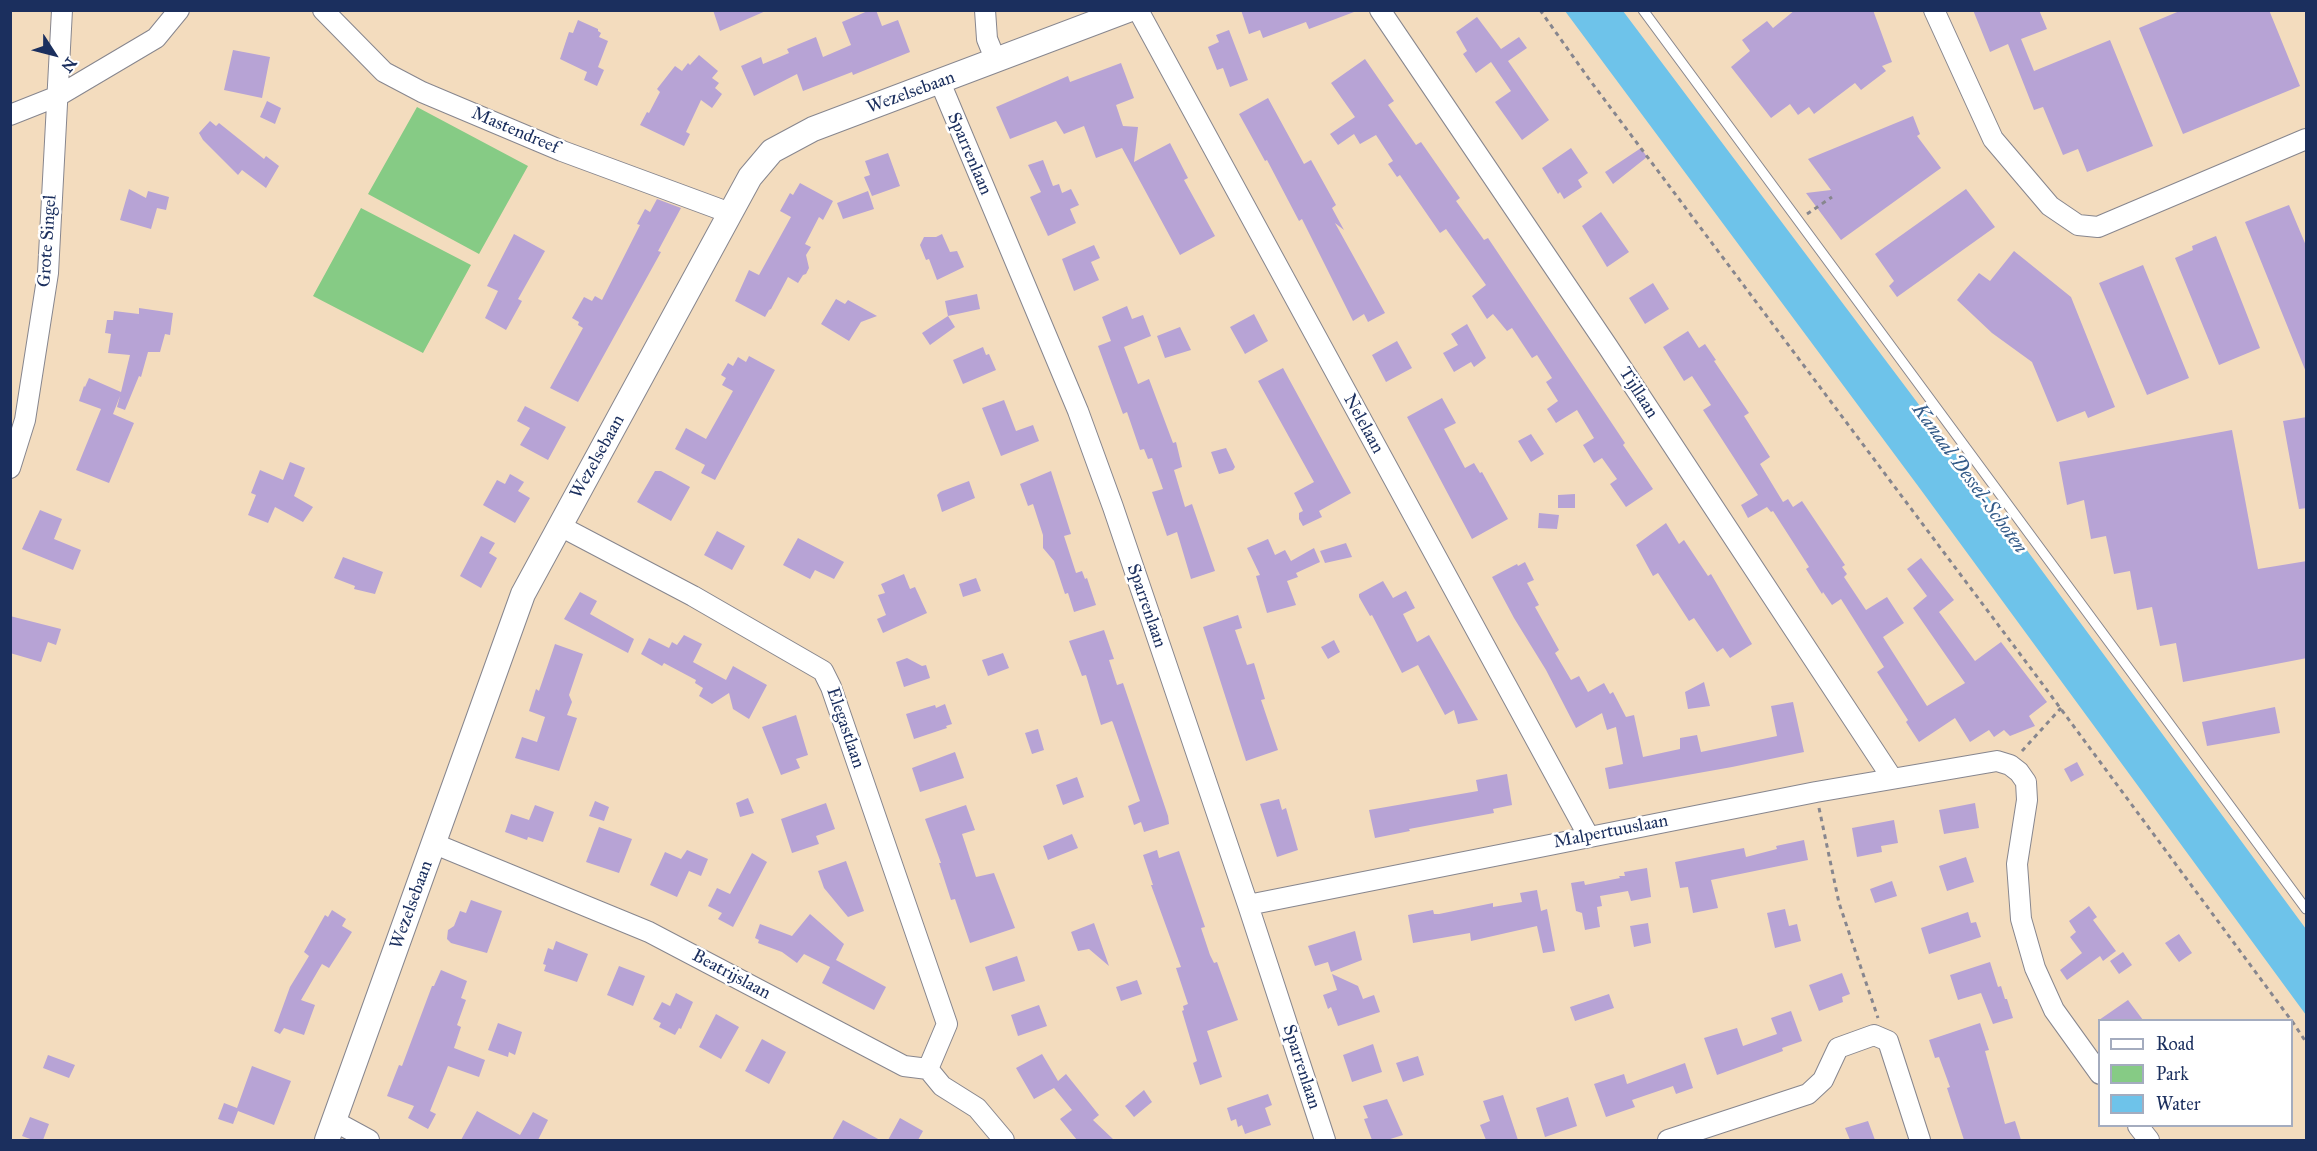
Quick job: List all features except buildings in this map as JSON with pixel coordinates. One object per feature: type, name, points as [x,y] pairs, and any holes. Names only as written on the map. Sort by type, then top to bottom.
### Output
[{"type":"street","name":"Grote Singel","points":[[10,468],[25,420],[48,273],[62,10]]},
{"type":"street","points":[[10,115],[58,96],[156,38],[179,10]]},
{"type":"street","name":"Mastendreef","points":[[323,10],[384,72],[422,92],[562,151],[730,213]]},
{"type":"street","points":[[985,10],[987,39],[996,61]]},
{"type":"street","name":"Wezelsebaan","points":[[331,1131],[523,594],[750,177],[771,151],[813,129],[1128,10]]},
{"type":"street","name":"Nelelaan","points":[[1138,10],[1589,837]]},
{"type":"street","name":"Tijllaan","points":[[1380,10],[1608,347],[1892,778]]},
{"type":"street","points":[[1934,10],[1993,139],[2050,206],[2078,225],[2098,227],[2307,139]]},
{"type":"street","name":"Sparrenlaan","points":[[940,82],[1078,411],[1113,507],[1325,1140]]},
{"type":"street","name":"Elegastlaan","points":[[560,526],[693,596],[823,671],[831,687],[947,1024],[928,1069]]},
{"type":"street","name":"Malpertuuslaan","points":[[1248,905],[1892,778],[1997,761],[2010,765]]},
{"type":"street","points":[[2010,765],[2026,782],[2027,800],[2017,864],[2021,919],[2035,968],[2054,1010],[2098,1071]]},
{"type":"street","name":"Beatrijslaan","points":[[435,844],[649,932],[904,1066],[928,1069]]},
{"type":"street","points":[[1668,1140],[1808,1094],[1823,1080],[1838,1048],[1874,1035],[1888,1041],[1920,1140]]},
{"type":"street","points":[[928,1069],[942,1086],[977,1108],[1004,1140]]},
{"type":"street","points":[[2139,1127],[2149,1140]]},
{"type":"street","points":[[331,1131],[369,1140]]},
{"type":"lane","points":[[1643,10],[2307,909]]},
{"type":"path","points":[[1540,10],[1589,79],[2061,708],[2290,1019]]},
{"type":"path","points":[[1798,220],[1832,197]]},
{"type":"path","points":[[2010,765],[2061,708]]},
{"type":"path","points":[[1816,792],[1839,903],[1880,1024],[1882,1037]]},
{"type":"path","points":[[2293,1024],[2307,1042]]},
{"type":"green space","points":[[417,107],[528,166],[479,254],[368,194]]},
{"type":"green space","points":[[361,208],[471,265],[423,353],[313,296]]},
{"type":"water","name":"Kanaal Dessel-Schoten","points":[[1565,11],[1623,11],[1956,454],[2306,929],[2306,1015],[1921,490]]}]
